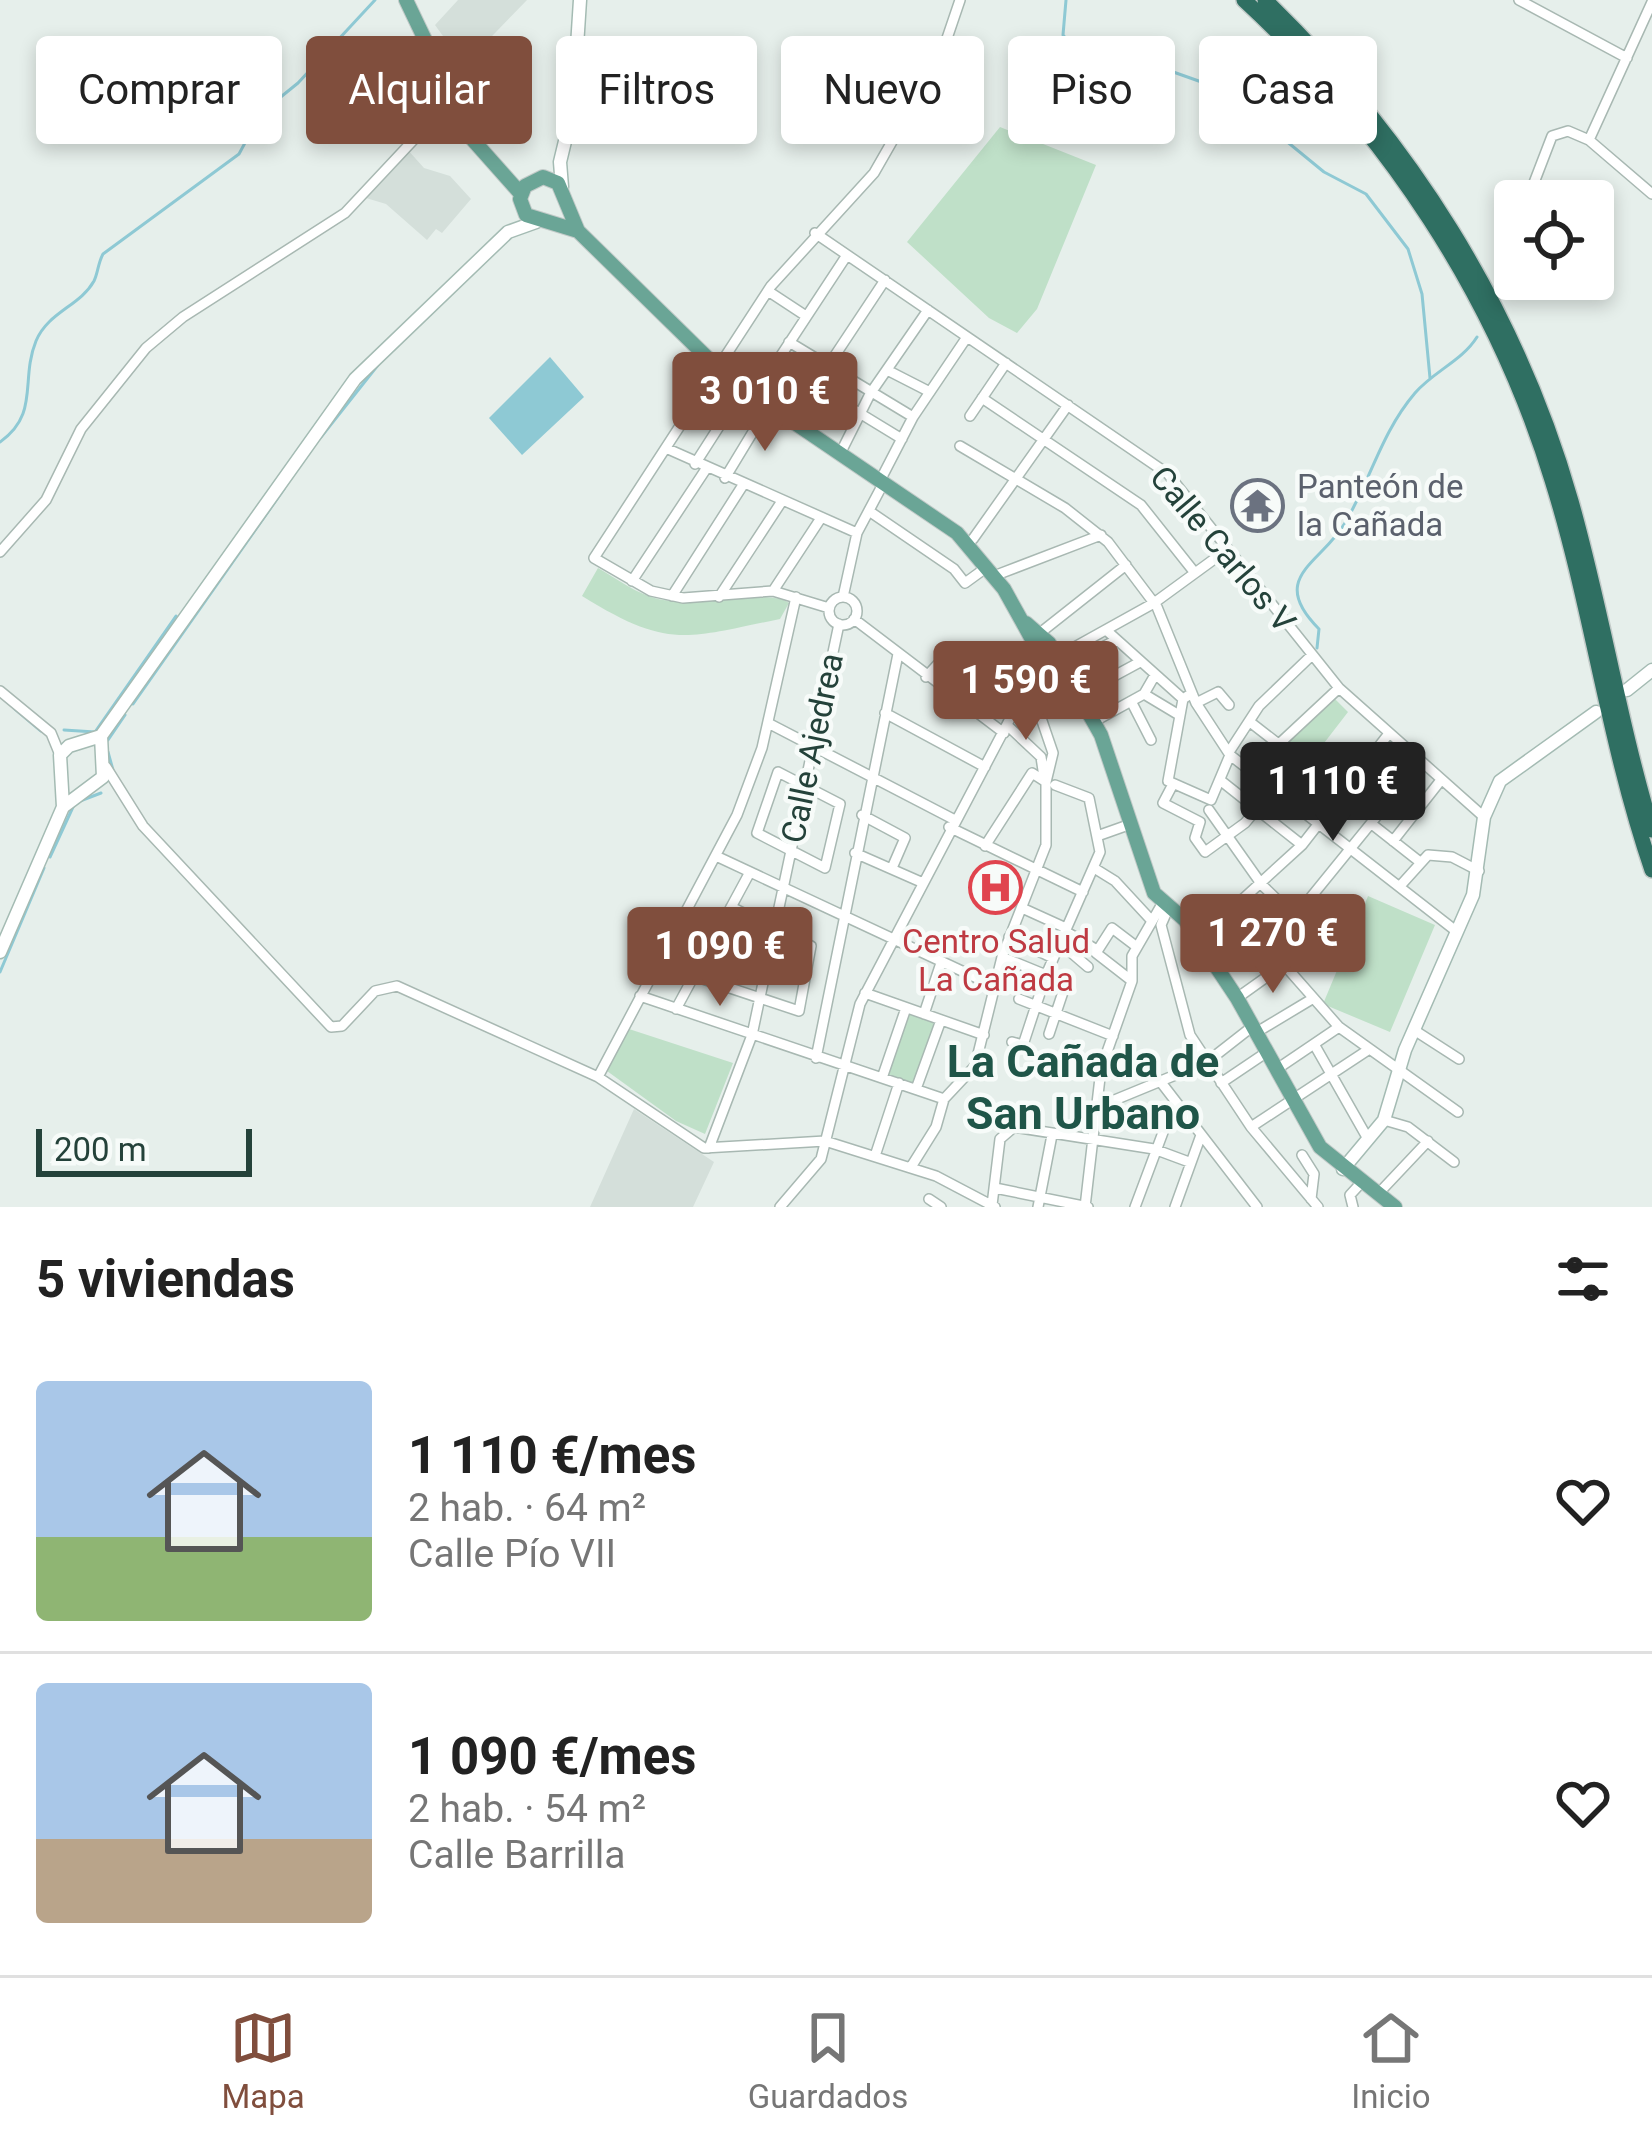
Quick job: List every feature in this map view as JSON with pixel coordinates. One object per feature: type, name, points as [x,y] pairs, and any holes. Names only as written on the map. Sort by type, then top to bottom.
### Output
[{"type":"highway","points":[[1244,0],[1307,62],[1379,146],[1432,220],[1492,327],[1552,479],[1616,746],[1652,870]]},
{"type":"highway","points":[[1264,0],[1343,81],[1418,176],[1509,334],[1571,502],[1652,830]]},
{"type":"main road","points":[[406,0],[423,36]]},
{"type":"main road","points":[[580,0],[573,108],[560,162],[565,206],[578,231],[719,368],[956,533],[997,576]]},
{"type":"main road","points":[[477,144],[509,176],[521,199],[542,222],[578,231]]},
{"type":"main road","points":[[0,952],[63,807],[60,755],[101,736],[355,379],[508,232],[521,199],[560,162]]},
{"type":"main road","points":[[509,176],[562,187]]},
{"type":"main road","points":[[508,232],[542,222],[565,206]]},
{"type":"main road","points":[[750,391],[973,539],[1094,721],[1154,893],[1185,920],[1237,998],[1320,1147],[1395,1207]]},
{"type":"main road","points":[[1627,690],[1652,670]]},
{"type":"main road","points":[[1343,1169],[1384,1120],[1414,1030],[1480,871],[1484,817],[1508,771],[1596,712]]},
{"type":"main road","points":[[63,807],[89,789],[102,759],[101,736]]},
{"type":"main road","points":[[81,744],[102,759]]},
{"type":"main road","points":[[61,781],[89,789]]},
{"type":"street","points":[[854,619],[839,624],[829,608],[773,590],[719,597],[672,596],[632,581],[594,558],[814,233],[874,173],[941,56],[960,0]]},
{"type":"street","points":[[1519,0],[1627,58]]},
{"type":"street","points":[[1588,140],[1652,2]]},
{"type":"street","points":[[1535,180],[1552,136],[1568,131],[1588,140],[1652,194]]},
{"type":"street","points":[[0,552],[46,500],[81,429],[146,348],[183,317],[340,217],[409,144]]},
{"type":"street","name":"Calle Carlos V","points":[[814,233],[1168,474],[1339,688],[1387,736],[1484,817]]},
{"type":"street","points":[[632,581],[750,391],[848,255]]},
{"type":"street","points":[[828,366],[885,280]]},
{"type":"street","points":[[771,293],[806,316]]},
{"type":"street","points":[[842,450],[870,394],[928,310]]},
{"type":"street","points":[[829,608],[843,597],[857,533],[913,417],[968,337]]},
{"type":"street","points":[[789,342],[913,417]]},
{"type":"street","points":[[816,359],[802,378],[859,417],[902,439]]},
{"type":"street","points":[[970,416],[1006,363]]},
{"type":"street","points":[[887,370],[929,392]]},
{"type":"street","points":[[982,398],[1141,506],[1195,573]]},
{"type":"street","points":[[973,539],[1068,405]]},
{"type":"street","points":[[724,478],[768,407]]},
{"type":"street","points":[[960,446],[1101,535],[1154,603],[1191,698],[1230,752],[1456,931]]},
{"type":"street","points":[[668,449],[724,478],[857,533]]},
{"type":"street","points":[[672,596],[742,485]]},
{"type":"street","points":[[719,597],[782,502]]},
{"type":"street","points":[[869,511],[954,569],[965,583],[997,576],[1101,535]]},
{"type":"street","points":[[773,590],[821,518]]},
{"type":"street","points":[[780,1207],[820,1160],[865,993],[1020,699],[1052,656],[1154,603],[1228,549]]},
{"type":"street","points":[[1033,632],[1126,565]]},
{"type":"street","points":[[598,1077],[737,815],[769,723],[796,597]]},
{"type":"street","points":[[843,597],[855,604],[854,619]]},
{"type":"street","points":[[854,619],[1041,757],[1039,769],[1051,783]]},
{"type":"street","name":"Calle Ajedrea","points":[[710,1148],[752,1035],[839,624]]},
{"type":"street","points":[[1106,630],[1155,675],[1191,698]]},
{"type":"street","points":[[1052,656],[1116,640]]},
{"type":"street","points":[[816,1058],[898,654]]},
{"type":"street","points":[[1210,805],[1230,752],[1250,722],[1312,655]]},
{"type":"street","points":[[911,1167],[936,1126],[944,1099],[975,1066],[1001,957],[1040,870],[1053,753],[1040,715],[962,656],[938,665],[926,676]]},
{"type":"street","points":[[1079,694],[1140,662]]},
{"type":"street","points":[[969,680],[978,669]]},
{"type":"street","points":[[1094,721],[1144,694],[1155,675]]},
{"type":"street","points":[[992,696],[1000,685]]},
{"type":"street","points":[[1279,744],[1339,688]]},
{"type":"street","points":[[0,691],[51,733],[81,744]]},
{"type":"street","points":[[1228,705],[1218,692],[1191,698],[1179,715],[1167,773],[1173,784],[1210,805],[1262,885],[1334,954]]},
{"type":"street","points":[[1144,694],[1179,715]]},
{"type":"street","points":[[1131,701],[1151,740]]},
{"type":"street","points":[[885,713],[985,767]]},
{"type":"street","points":[[1250,722],[1344,795]]},
{"type":"street","points":[[769,723],[985,846],[1083,892]]},
{"type":"street","points":[[51,733],[60,755]]},
{"type":"street","points":[[1233,908],[1262,885],[1321,823],[1387,736]]},
{"type":"street","points":[[102,759],[143,826],[331,1027],[343,1026],[375,991],[398,986],[598,1077],[710,1148],[825,1141],[876,1153],[993,1206],[1000,1139],[1014,1127],[1154,1149],[1190,1162]]},
{"type":"street","points":[[1294,918],[1420,763]]},
{"type":"street","points":[[778,772],[805,785],[840,804],[825,868],[757,833],[778,772]]},
{"type":"street","points":[[985,846],[1032,773],[1090,798],[1100,835],[1094,868],[1053,958],[1023,1045],[1012,1042]]},
{"type":"street","points":[[1220,780],[1302,844]]},
{"type":"street","points":[[1393,841],[1442,780]]},
{"type":"street","points":[[1173,784],[1163,803],[1200,822],[1195,838],[1205,852],[1228,836],[1275,787]]},
{"type":"street","points":[[89,789],[121,793]]},
{"type":"street","points":[[862,815],[905,838],[892,868]]},
{"type":"street","points":[[1100,835],[1130,824]]},
{"type":"street","points":[[1373,825],[1420,862]]},
{"type":"street","points":[[855,853],[921,882]]},
{"type":"street","points":[[1400,886],[1428,855],[1452,856],[1480,871]]},
{"type":"street","points":[[716,856],[994,986]]},
{"type":"street","points":[[1094,868],[1115,881],[1153,921]]},
{"type":"street","points":[[676,1009],[750,872]]},
{"type":"street","points":[[1185,920],[1223,899],[1339,1028],[1459,1112]]},
{"type":"street","points":[[995,1188],[1039,1202],[1086,1206],[1101,1069],[1132,981],[1137,947],[1165,906]]},
{"type":"street","points":[[1165,906],[1161,925],[1190,1035],[1251,1127],[1314,1203]]},
{"type":"street","points":[[694,976],[799,1011],[811,946],[731,907]]},
{"type":"street","points":[[1022,908],[1097,950],[1132,981]]},
{"type":"street","points":[[1097,950],[1112,928],[1137,947]]},
{"type":"street","points":[[1009,938],[1053,958]]},
{"type":"street","points":[[1237,998],[1317,941]]},
{"type":"street","points":[[1060,943],[1088,968]]},
{"type":"street","points":[[1001,957],[1046,976]]},
{"type":"street","points":[[924,1014],[941,963]]},
{"type":"street","points":[[1049,1034],[1067,980]]},
{"type":"street","points":[[865,993],[984,1035]]},
{"type":"street","points":[[640,996],[944,1099]]},
{"type":"street","points":[[1019,999],[1113,1036]]},
{"type":"street","points":[[1100,1106],[1207,1062],[1255,1029],[1312,999]]},
{"type":"street","points":[[882,1078],[906,1008]]},
{"type":"street","points":[[916,1089],[941,1020]]},
{"type":"street","points":[[1276,1069],[1339,1028]]},
{"type":"street","points":[[1414,1030],[1459,1059]]},
{"type":"street","points":[[1314,1044],[1368,1138]]},
{"type":"street","points":[[1251,1127],[1369,1050]]},
{"type":"street","points":[[1221,1083],[1267,1052]]},
{"type":"street","points":[[1160,1082],[1257,1207]]},
{"type":"street","points":[[876,1153],[899,1083]]},
{"type":"street","points":[[1135,1207],[1174,1103]]},
{"type":"street","points":[[1384,1120],[1428,1142],[1454,1162]]},
{"type":"street","points":[[1039,1202],[1052,1135]]},
{"type":"street","points":[[1175,1207],[1201,1135]]},
{"type":"street","points":[[1377,1195],[1428,1142]]},
{"type":"street","points":[[1301,1155],[1314,1174],[1314,1203]]},
{"type":"street","points":[[1353,1207],[1351,1193],[1361,1183]]},
{"type":"street","points":[[929,1199],[941,1207]]},
{"type":"shaded area","points":[[458,0],[527,0],[492,36],[443,36],[435,25]]},
{"type":"shaded area","points":[[407,149],[424,168],[450,176],[471,199],[442,233],[436,229],[427,240],[386,204],[366,198]]},
{"type":"shaded area","points":[[634,1109],[714,1162],[693,1207],[590,1207]]},
{"type":"green space","points":[[1000,127],[1008,130],[1008,144],[1043,144],[1096,165],[1037,309],[1017,333],[989,318],[907,242]]},
{"type":"green space","points":[[598,568],[658,599],[764,597],[789,603],[780,619],[699,634],[658,632],[582,596]]},
{"type":"green space","points":[[1333,697],[1348,712],[1311,760],[1286,740]]},
{"type":"green space","points":[[1368,896],[1435,925],[1390,1032],[1323,1004]]},
{"type":"green space","points":[[909,1014],[935,1023],[915,1085],[888,1077]]},
{"type":"green space","points":[[629,1029],[733,1063],[705,1134],[676,1121],[607,1071]]},
{"type":"water","points":[[550,357],[584,397],[522,455],[489,418]]},
{"type":"waterway","points":[[0,442],[25,408],[32,355],[41,331],[88,290],[103,254],[239,154],[261,113],[298,83],[375,0]]},
{"type":"waterway","points":[[1066,0],[1063,35],[1085,62],[1148,63],[1224,90],[1324,172],[1366,194],[1408,249],[1422,294],[1430,378]]},
{"type":"waterway","points":[[1317,648],[1319,629],[1304,611],[1298,583],[1345,523],[1403,408],[1477,337]]},
{"type":"waterway","points":[[321,437],[378,365]]},
{"type":"waterway","points":[[133,704],[284,489]]},
{"type":"waterway","points":[[64,730],[95,732],[176,616]]},
{"type":"waterway","points":[[15,709],[41,731]]},
{"type":"waterway","points":[[108,740],[125,715]]},
{"type":"waterway","points":[[108,752],[113,770]]},
{"type":"waterway","points":[[80,801],[101,793]]},
{"type":"waterway","points":[[50,857],[73,807]]},
{"type":"waterway","points":[[0,972],[44,868]]},
{"type":"place","name":"Panteón de la Cañada","points":[[1258,505]]},
{"type":"place","name":"Centro Salud La Cañada","points":[[996,887]]},
{"type":"district","name":"La Cañada de San Urbano","points":[[1083,1087]]}]
